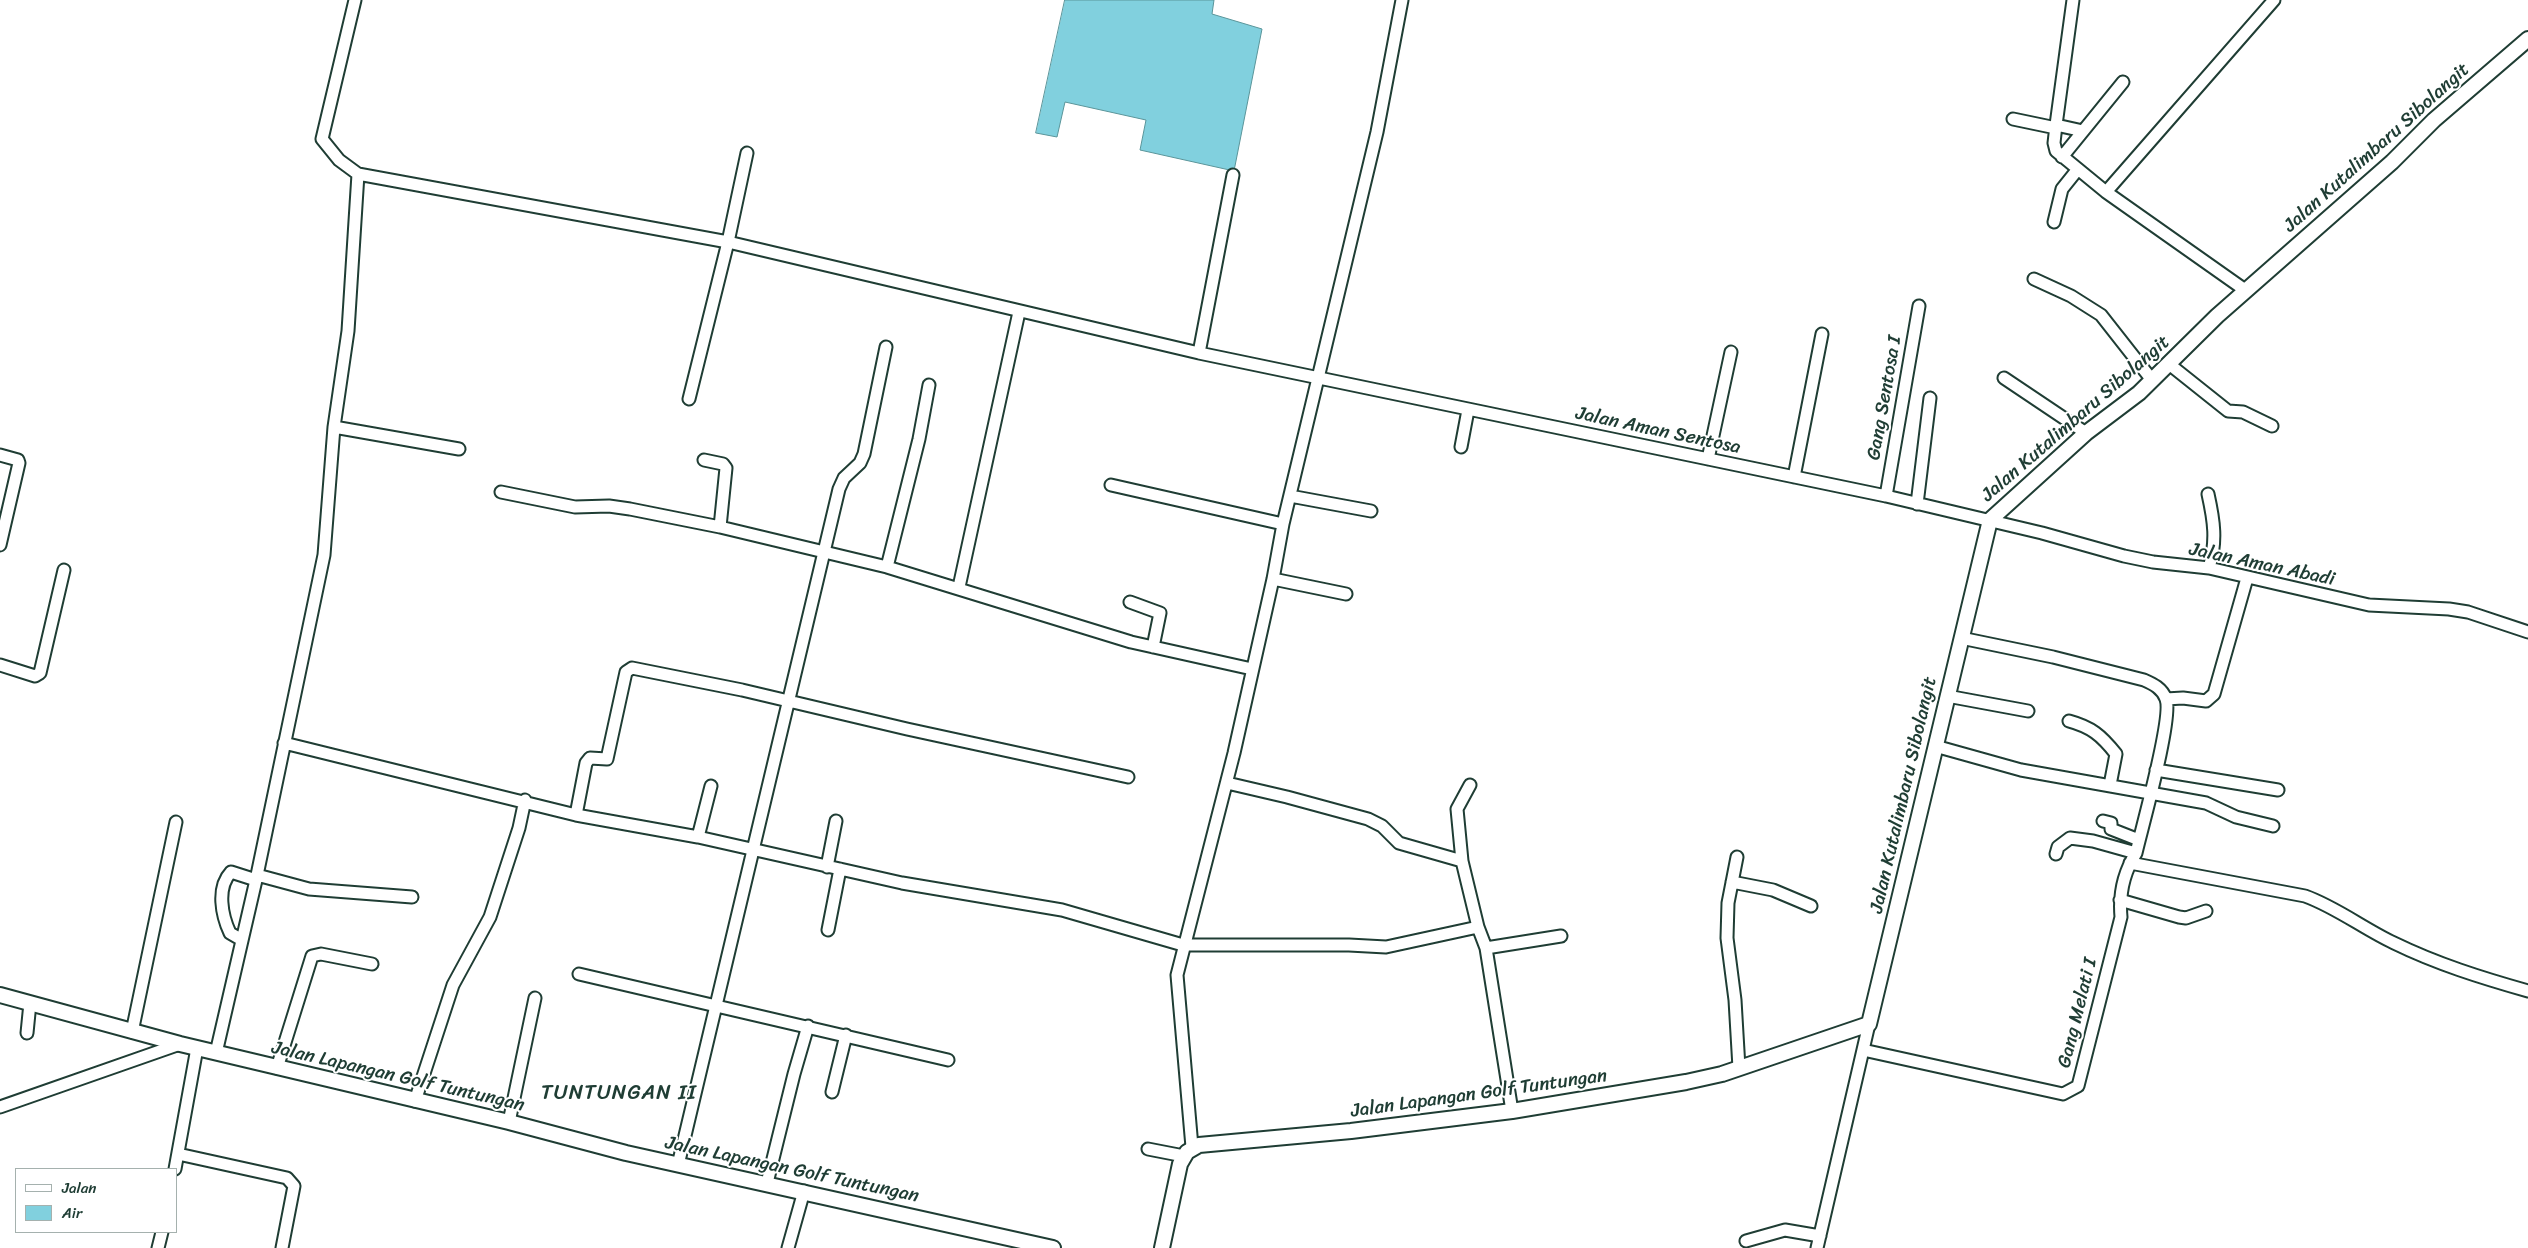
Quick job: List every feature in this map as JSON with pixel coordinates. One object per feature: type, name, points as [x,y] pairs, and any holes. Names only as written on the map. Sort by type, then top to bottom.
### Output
[{"type":"street","points":[[216,1054],[257,878],[324,555],[334,428],[348,331],[358,174],[339,160],[322,138],[355,0]]},
{"type":"street","points":[[1162,1248],[1178,1172],[1188,1151],[1176,980],[1183,945],[1196,907],[1227,783],[1273,580],[1283,524],[1377,132],[1402,0]]},
{"type":"street","points":[[2073,0],[2054,143],[2056,151],[2106,192],[2245,290]]},
{"type":"street","points":[[2106,192],[2274,0]]},
{"type":"street","name":"Jalan Kutalimbaru Sibolangit","points":[[1869,1024],[1990,520],[2086,433],[2152,380],[2245,290],[2392,162],[2434,120],[2528,39]]},
{"type":"street","points":[[2062,157],[2122,82]]},
{"type":"street","points":[[2014,119],[2083,131]]},
{"type":"street","points":[[689,399],[728,242],[747,153]]},
{"type":"street","points":[[2054,222],[2062,189],[2078,169]]},
{"type":"street","name":"Jalan Aman Sentosa","points":[[358,174],[728,242],[1199,353],[1886,496],[1990,520]]},
{"type":"street","points":[[1199,353],[1233,175]]},
{"type":"street","points":[[2034,278],[2071,296],[2101,315],[2152,380]]},
{"type":"street","name":"Gang Sentosa I","points":[[1886,496],[1918,306]]},
{"type":"street","points":[[959,587],[1019,312]]},
{"type":"street","points":[[1794,477],[1822,334]]},
{"type":"street","points":[[678,1165],[715,1004],[789,702],[822,552],[842,482],[860,463],[864,454],[886,347]]},
{"type":"street","points":[[1708,459],[1731,352]]},
{"type":"street","points":[[2169,364],[2228,411],[2243,412],[2272,426]]},
{"type":"street","points":[[2004,378],[2086,433]]},
{"type":"street","points":[[887,567],[919,439],[929,385]]},
{"type":"street","points":[[1917,504],[1930,398]]},
{"type":"street","points":[[1461,447],[1468,410]]},
{"type":"street","points":[[334,428],[459,449]]},
{"type":"street","points":[[0,455],[18,460],[19,463],[0,546]]},
{"type":"street","points":[[704,460],[721,464],[726,468],[720,527]]},
{"type":"street","points":[[1111,485],[1283,524]]},
{"type":"street","points":[[501,492],[576,506],[624,508],[720,527],[887,567],[959,587],[1153,647],[1252,669]]},
{"type":"street","points":[[2208,494],[2216,529],[2214,554],[2209,568]]},
{"type":"street","points":[[1290,496],[1371,511]]},
{"type":"street","name":"Jalan Aman Abadi","points":[[1990,520],[2131,557],[2209,568],[2369,605],[2448,609],[2468,612],[2528,632]]},
{"type":"street","points":[[0,665],[35,676],[40,673],[64,570]]},
{"type":"street","points":[[1961,638],[2053,657],[2144,680],[2155,684],[2166,699],[2183,698],[2206,701],[2214,694],[2247,578]]},
{"type":"street","points":[[1273,580],[1346,594]]},
{"type":"street","points":[[1130,602],[1156,609],[1160,613],[1153,647]]},
{"type":"street","points":[[576,814],[588,760],[607,759],[626,672],[628,669],[635,668],[1128,777]]},
{"type":"street","points":[[1947,696],[2028,711]]},
{"type":"street","name":"Gang Melati I","points":[[1863,1050],[2063,1094],[2072,1091],[2078,1086],[2121,918],[2120,900],[2139,840],[2156,770],[2166,719],[2166,699]]},
{"type":"street","points":[[2068,721],[2087,726],[2096,731],[2116,754],[2110,785]]},
{"type":"street","points":[[284,743],[525,800],[576,814],[698,837],[902,883],[1062,910],[1183,945],[1349,944],[1386,946],[1478,927]]},
{"type":"street","points":[[1935,746],[2021,770],[2206,803],[2236,817],[2273,826]]},
{"type":"street","points":[[2156,770],[2278,790]]},
{"type":"street","points":[[1227,783],[1368,819],[1382,826],[1399,843],[1462,861]]},
{"type":"street","points":[[1470,785],[1457,809],[1462,861],[1478,927],[1486,948],[1512,1111]]},
{"type":"street","points":[[698,837],[711,786]]},
{"type":"street","points":[[415,1101],[453,985],[490,917],[519,828],[525,800]]},
{"type":"street","points":[[827,867],[836,820]]},
{"type":"street","points":[[2103,821],[2111,823],[2111,829],[2139,840]]},
{"type":"street","points":[[132,1032],[176,822]]},
{"type":"street","points":[[2056,854],[2058,847],[2070,838],[2093,841],[2133,858],[2305,896],[2320,902],[2394,943],[2427,958],[2468,974],[2528,991]]},
{"type":"street","points":[[1737,856],[1732,882],[1727,938],[1735,1000],[1739,1068]]},
{"type":"street","points":[[828,930],[840,870]]},
{"type":"street","points":[[242,940],[230,933],[222,909],[227,878],[231,872],[309,889],[412,897]]},
{"type":"street","points":[[1732,882],[1773,890],[1811,906]]},
{"type":"street","points":[[2120,900],[2186,918],[2206,911]]},
{"type":"street","points":[[1486,948],[1561,936]]},
{"type":"street","points":[[277,1068],[312,956],[321,954],[372,964]]},
{"type":"street","points":[[579,974],[715,1004],[948,1060]]},
{"type":"street","name":"Jalan Lapangan Golf Tuntungan","points":[[0,995],[216,1054],[508,1122],[678,1165],[804,1191],[1053,1248]]},
{"type":"street","points":[[508,1122],[535,998]]},
{"type":"street","points":[[27,1033],[30,1003]]},
{"type":"street","points":[[1817,1248],[1869,1024]]},
{"type":"street","name":"Jalan Lapangan Golf Tuntungan","points":[[1188,1151],[1207,1143],[1351,1131],[1512,1111],[1686,1082],[1739,1068],[1869,1024]]},
{"type":"street","points":[[767,1183],[808,1026]]},
{"type":"street","points":[[832,1092],[846,1035]]},
{"type":"street","points":[[0,1107],[180,1044]]},
{"type":"street","points":[[175,1168],[197,1048]]},
{"type":"street","points":[[1148,1149],[1188,1151]]},
{"type":"street","points":[[178,1154],[287,1178],[292,1181],[294,1186],[282,1248]]},
{"type":"street","points":[[788,1248],[804,1191]]},
{"type":"street","points":[[1746,1241],[1785,1230],[1820,1236]]},
{"type":"street","points":[[158,1248],[162,1233]]},
{"type":"water","points":[[1065,0],[1214,0],[1212,14],[1262,29],[1234,171],[1140,150],[1146,120],[1065,102],[1057,137],[1036,133]]},
{"type":"district","name":"TUNTUNGAN II","points":[[619,1094]]}]
